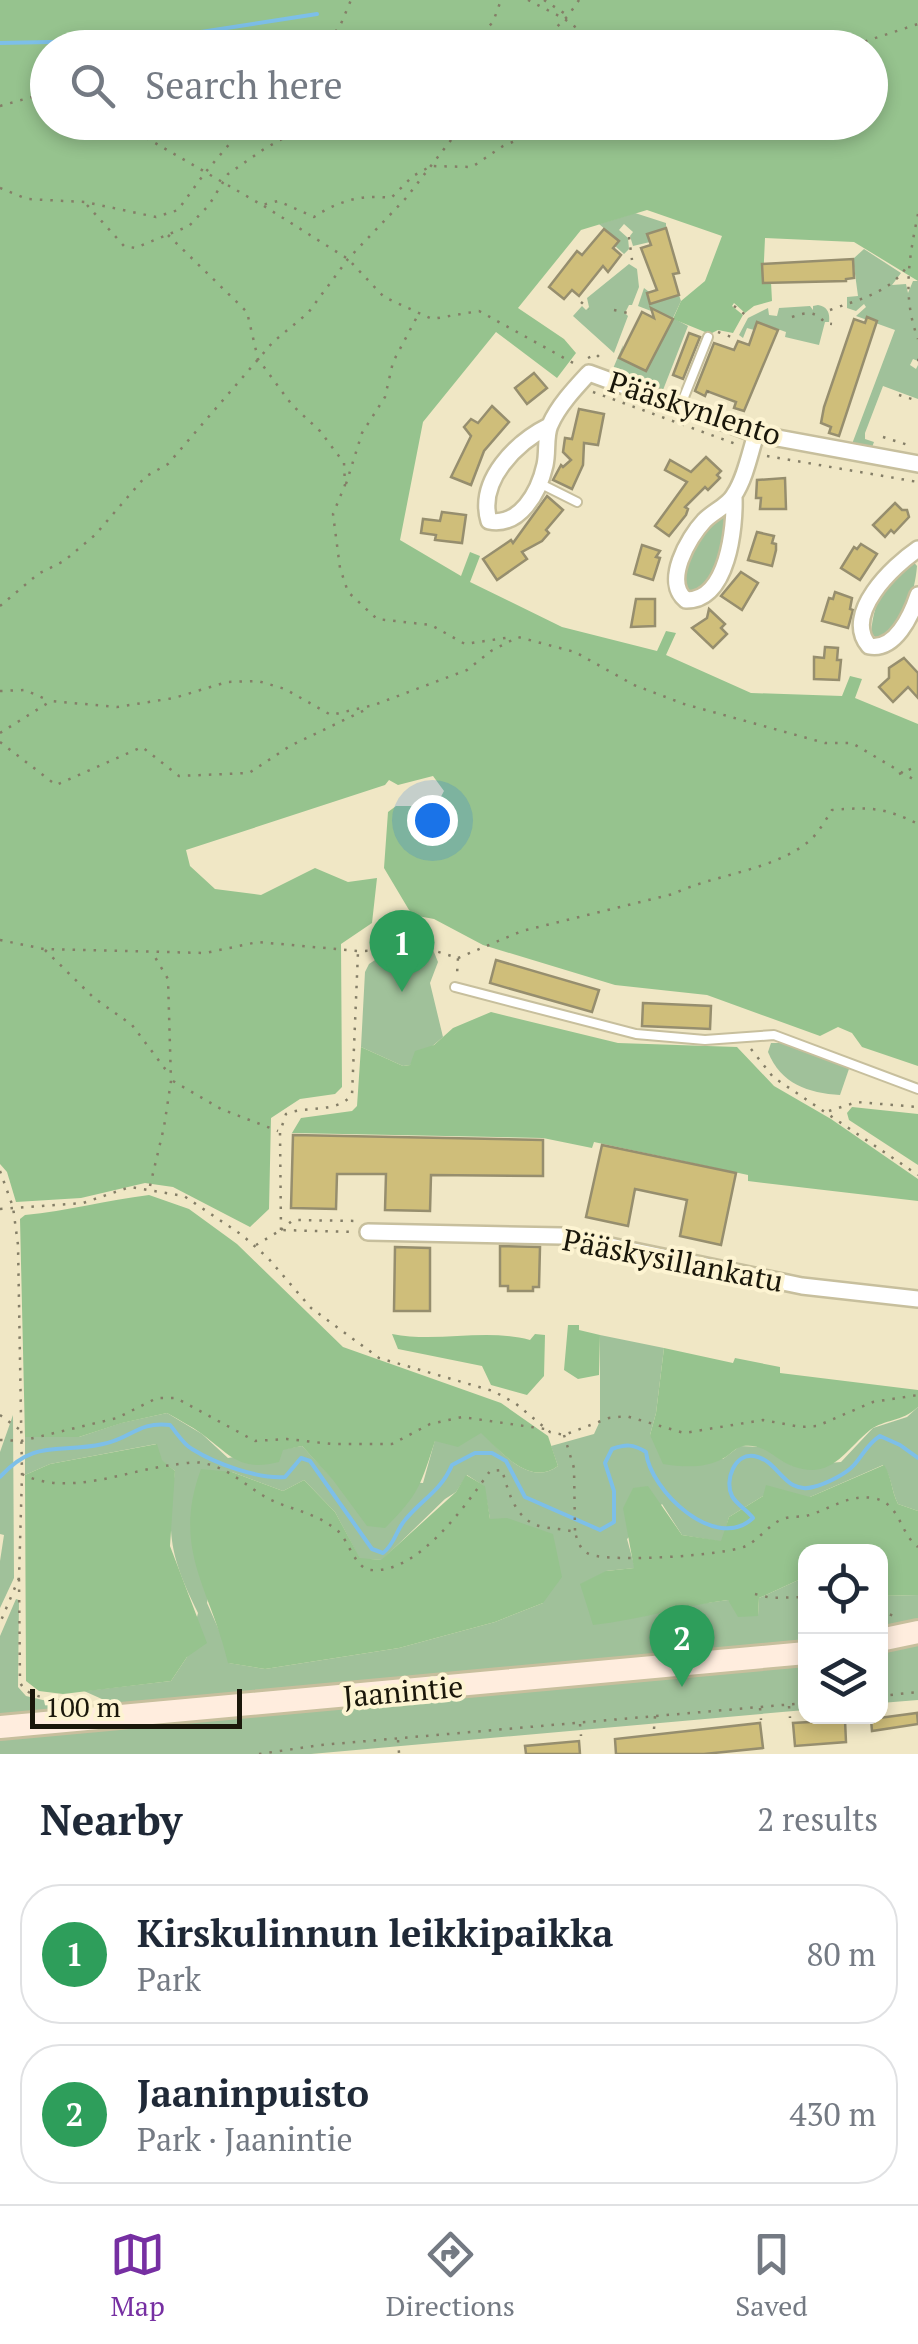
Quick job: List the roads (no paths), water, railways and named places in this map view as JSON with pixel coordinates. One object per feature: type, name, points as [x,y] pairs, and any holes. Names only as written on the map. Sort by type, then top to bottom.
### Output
[{"type":"main road","points":[[888,1638],[918,1632]]},
{"type":"main road","name":"Jaanintie","points":[[0,1727],[798,1654]]},
{"type":"street","name":"Pääskynlento","points":[[550,426],[589,373],[756,434],[918,464]]},
{"type":"street","points":[[550,426],[540,483],[514,519],[489,521],[486,499],[504,463],[516,446],[550,426]]},
{"type":"street","points":[[734,497],[703,522],[682,555],[676,586],[678,594],[686,600],[696,600],[705,593],[723,567],[734,533],[734,497],[756,434]]},
{"type":"street","points":[[918,549],[883,577],[874,592],[864,616],[864,641],[876,648],[894,638],[911,614],[918,595]]},
{"type":"street","name":"Pääskysillankatu","points":[[368,1232],[562,1236],[802,1286],[918,1299]]},
{"type":"lane","points":[[680,407],[708,337]]},
{"type":"lane","points":[[540,483],[577,502]]},
{"type":"lane","points":[[456,987],[636,1034],[705,1040],[774,1034],[918,1089]]},
{"type":"waterway","points":[[214,30],[317,14]]},
{"type":"waterway","points":[[0,43],[30,42]]},
{"type":"waterway","points":[[0,1477],[36,1452],[113,1442],[142,1428],[170,1425],[192,1449],[250,1473],[285,1477],[301,1458],[310,1461],[372,1549],[383,1553],[405,1520],[437,1488],[452,1465],[475,1453],[492,1453],[506,1461],[525,1497],[600,1530],[614,1522],[614,1491],[605,1463],[612,1449],[621,1446],[646,1452],[659,1484],[672,1499],[687,1513],[721,1528],[738,1527],[753,1518],[734,1499],[729,1483],[733,1469],[747,1456],[763,1459],[788,1482],[803,1488],[824,1484],[846,1472],[880,1436],[918,1458]]},
{"type":"place","name":"Kirskulinnun leikkipaikka","points":[[402,992]]},
{"type":"place","name":"Jaaninpuisto","points":[[682,1687]]}]
